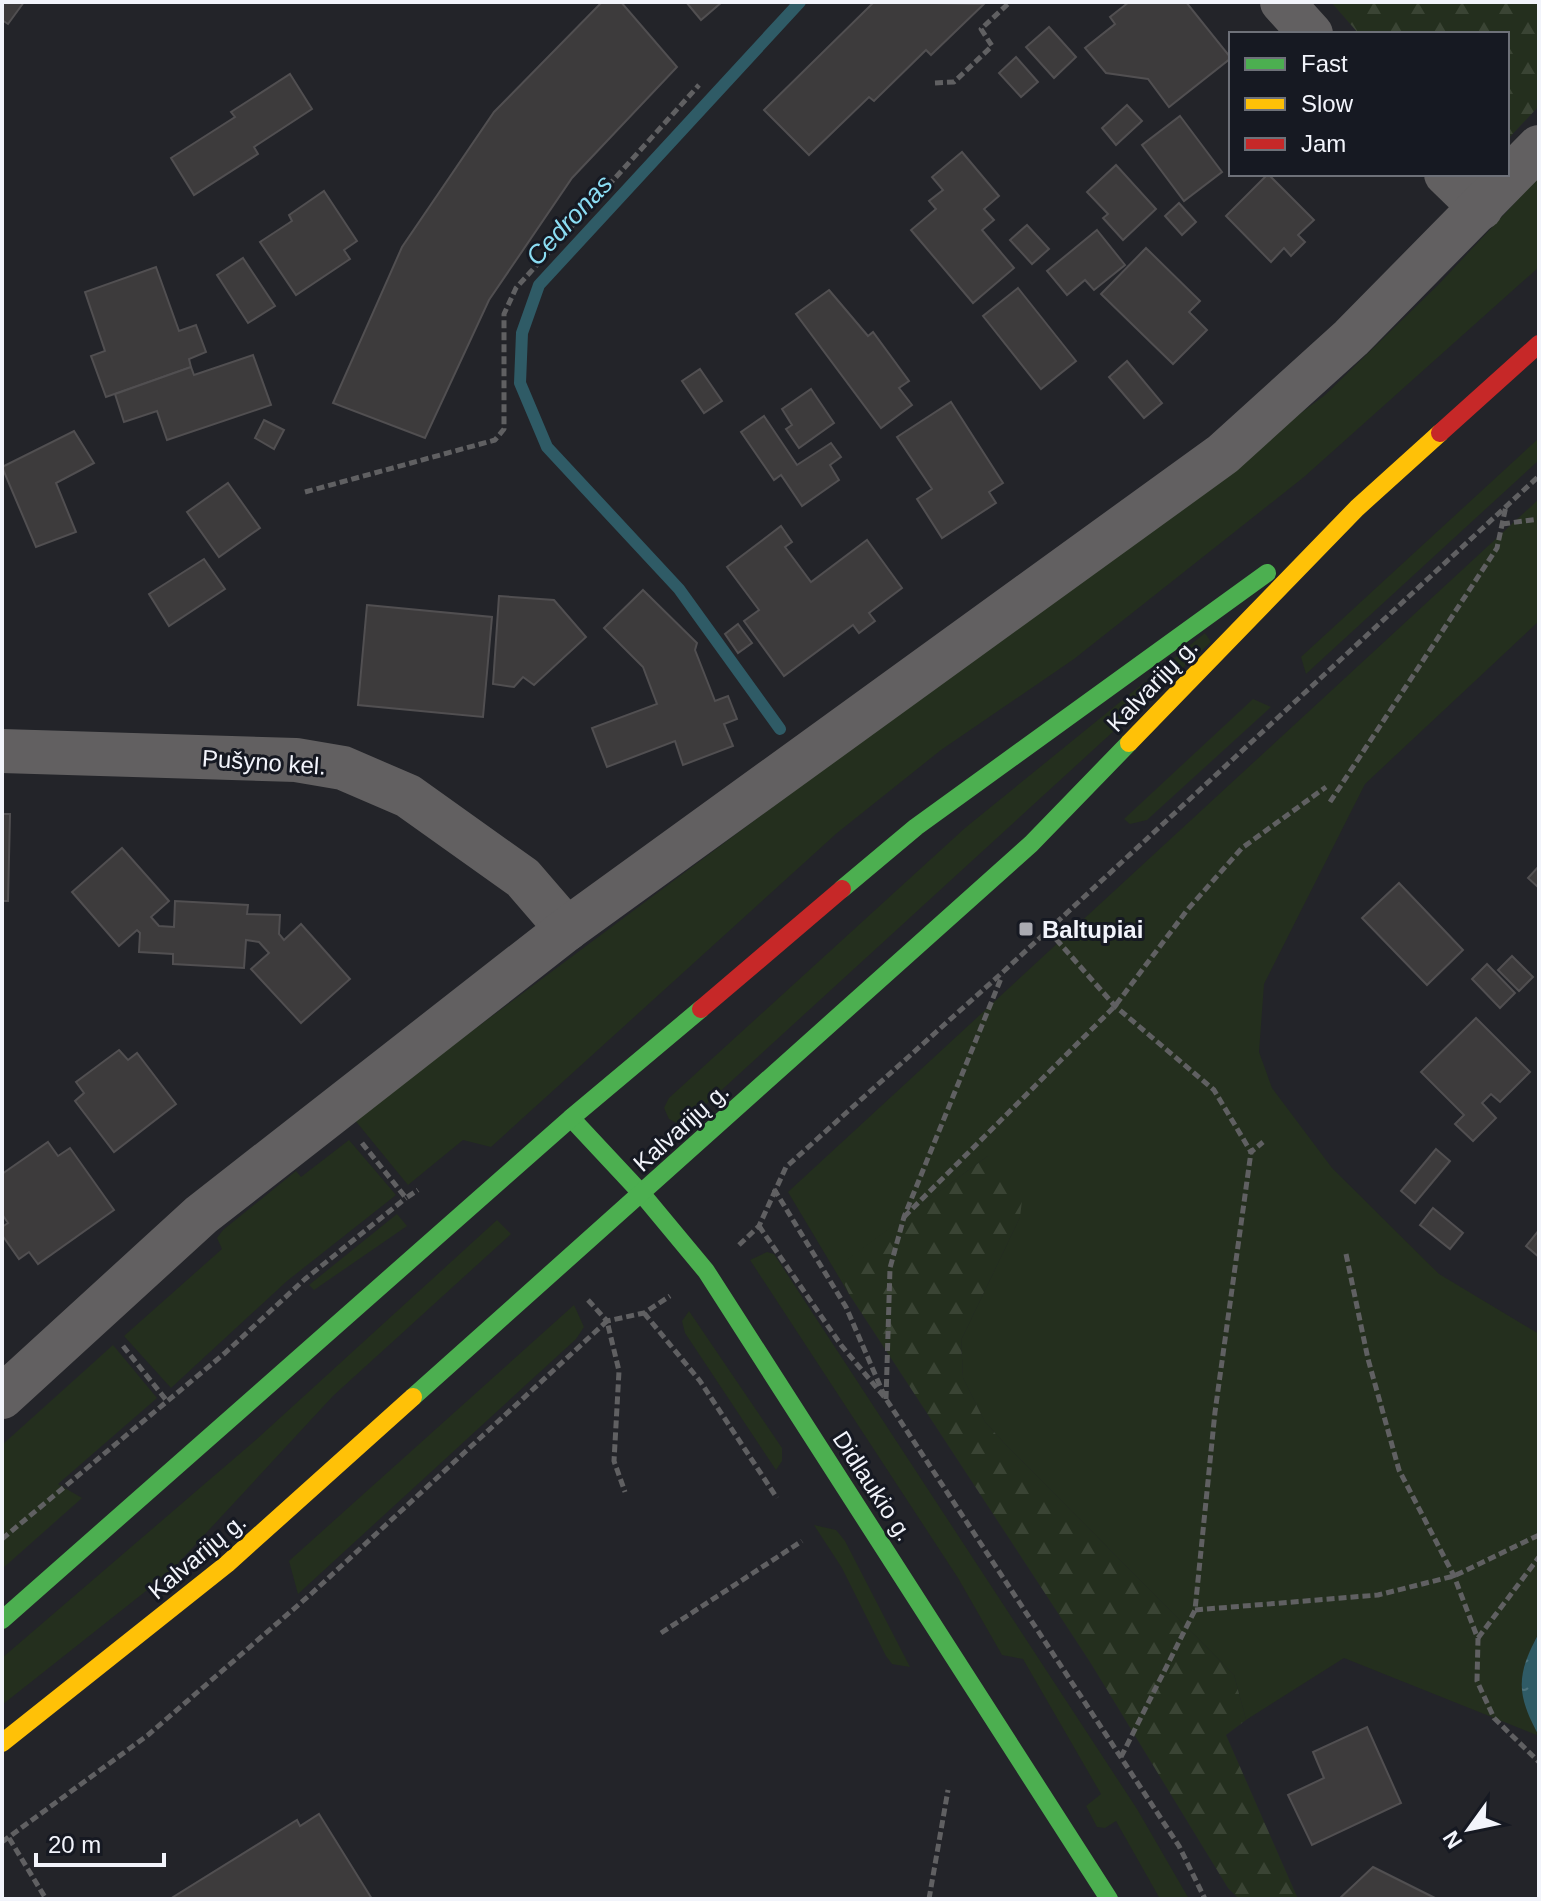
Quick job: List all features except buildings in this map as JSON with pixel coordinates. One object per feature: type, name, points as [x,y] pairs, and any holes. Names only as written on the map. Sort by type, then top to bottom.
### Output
[{"type":"main road","name":"Kalvarijų g.","points":[[2,1620],[571,1118],[916,827],[1357,508],[1534,358]]},
{"type":"main road","name":"Kalvarijų g.","points":[[2,1743],[227,1564],[1031,844],[1357,508]]},
{"type":"main road","name":"Didlaukio g.","points":[[571,1118],[642,1194],[706,1271],[1109,1899]]},
{"type":"street","points":[[1282,2],[1309,32]]},
{"type":"street","points":[[2,1397],[201,1215],[567,929],[1223,454],[1351,338],[1539,147]]},
{"type":"street","points":[[1448,176],[1481,208]]},
{"type":"street","name":"Pušyno kel.","points":[[2,751],[296,760],[343,768],[408,796],[434,814],[523,878],[567,929]]},
{"type":"path","points":[[935,83],[954,82],[992,46],[981,29],[1010,2]]},
{"type":"path","points":[[305,492],[495,440],[504,429],[504,314],[516,288],[699,85]]},
{"type":"path","points":[[786,1167],[1004,971],[1539,476]]},
{"type":"path","points":[[1330,802],[1497,548],[1506,505]]},
{"type":"path","points":[[1502,524],[1539,519]]},
{"type":"path","points":[[904,1217],[1115,1006],[1188,909],[1242,848],[1326,787]]},
{"type":"path","points":[[1048,930],[1115,1006],[1214,1090],[1251,1152],[1215,1412],[1195,1610],[1121,1758]]},
{"type":"path","points":[[886,1399],[890,1268],[904,1217],[1004,971]]},
{"type":"path","points":[[353,1131],[397,1187]]},
{"type":"path","points":[[1251,1152],[1263,1142]]},
{"type":"path","points":[[774,1188],[846,1307],[886,1399]]},
{"type":"path","points":[[2,1539],[167,1401],[305,1279],[406,1198]]},
{"type":"path","points":[[759,1226],[841,1345],[886,1399],[1179,1846],[1205,1899]]},
{"type":"path","points":[[1346,1254],[1368,1359],[1399,1470],[1454,1576],[1478,1639],[1477,1681],[1494,1718],[1539,1762]]},
{"type":"path","points":[[95,1312],[167,1401]]},
{"type":"path","points":[[644,1313],[700,1381],[777,1498]]},
{"type":"path","points":[[2,1842],[171,1716],[311,1594],[607,1321],[619,1371],[614,1461],[625,1492]]},
{"type":"path","points":[[1195,1610],[1378,1595],[1454,1576],[1539,1535]]},
{"type":"path","points":[[661,1633],[802,1541]]},
{"type":"path","points":[[1478,1639],[1539,1557]]},
{"type":"path","points":[[929,1899],[948,1790]]},
{"type":"path","points":[[9,1838],[46,1899]]},
{"type":"green space","points":[[1331,2],[1539,2],[1539,106],[1509,138],[1509,32],[1357,32]]},
{"type":"green space","points":[[1539,177],[1539,267],[1304,477],[1074,659],[941,750],[837,833],[491,1147],[463,1140],[408,1185],[354,1119],[1325,395],[1439,284]]},
{"type":"green space","points":[[1539,438],[1539,460],[1306,674],[1301,657]]},
{"type":"green space","points":[[1539,499],[1539,621],[1365,784],[1264,984],[1259,1052],[1272,1088],[1332,1168],[1439,1274],[1539,1334],[1539,1633],[1527,1660],[1524,1684],[1528,1709],[1539,1736],[1344,1658],[1246,1720],[1234,1675],[1003,1442],[985,1422],[963,1378],[961,1340],[1020,1217],[988,1156],[838,1267],[849,1294],[788,1192]]},
{"type":"green space","points":[[1205,633],[1211,642],[690,1119],[679,1124],[669,1119],[664,1108],[669,1098],[965,828]]},
{"type":"green space","points":[[1253,699],[1271,707],[1147,820],[1130,824],[1124,819]]},
{"type":"green space","points":[[349,1140],[396,1195],[287,1281],[171,1388],[124,1336],[222,1249],[217,1238],[223,1230],[296,1171],[301,1177]]},
{"type":"green space","points":[[988,1156],[1011,1170],[1023,1192],[1020,1217],[961,1340],[963,1378],[985,1422],[1003,1442],[1234,1675],[1246,1720],[1226,1735],[1298,1899],[1239,1899],[1228,1888],[1090,1662],[849,1294],[837,1267]]},
{"type":"green space","points":[[397,1214],[407,1226],[314,1290],[309,1285]]},
{"type":"green space","points":[[497,1220],[511,1234],[333,1396],[170,1572],[2,1705],[2,1658],[258,1438]]},
{"type":"green space","points":[[767,1252],[774,1254],[1137,1809],[1189,1899],[1160,1899],[1116,1821],[1105,1828],[1097,1827],[1086,1806],[1101,1794],[1023,1659],[1002,1655],[958,1578],[750,1260]]},
{"type":"green space","points":[[574,1305],[584,1327],[576,1339],[298,1594],[289,1561]]},
{"type":"green space","points":[[689,1311],[782,1448],[782,1461],[776,1470],[685,1333],[682,1321]]},
{"type":"green space","points":[[113,1345],[157,1398],[58,1484],[82,1498],[2,1569],[2,1445]]},
{"type":"green space","points":[[814,1525],[836,1530],[845,1541],[910,1667],[892,1664],[886,1656],[842,1568]]},
{"type":"water","points":[[1539,1633],[1539,1736],[1526,1708],[1522,1684],[1526,1661]]},
{"type":"waterway","name":"Cedronas","points":[[780,729],[679,589],[547,447],[520,383],[522,333],[539,285],[800,2]]},
{"type":"traffic: fast","points":[[842,889],[916,827],[1267,573]]},
{"type":"traffic: fast","points":[[413,1397],[1031,844],[1129,743]]},
{"type":"traffic: fast","points":[[2,1620],[571,1118],[701,1009]]},
{"type":"traffic: fast","points":[[571,1118],[642,1194],[706,1271],[1109,1899]]},
{"type":"traffic: slow","points":[[1129,743],[1357,508],[1440,433]]},
{"type":"traffic: slow","points":[[2,1743],[227,1564],[413,1397]]},
{"type":"traffic: jam","points":[[1440,433],[1539,344]]},
{"type":"traffic: jam","points":[[701,1009],[842,889]]},
{"type":"place","name":"Baltupiai","points":[[1026,929]]}]
